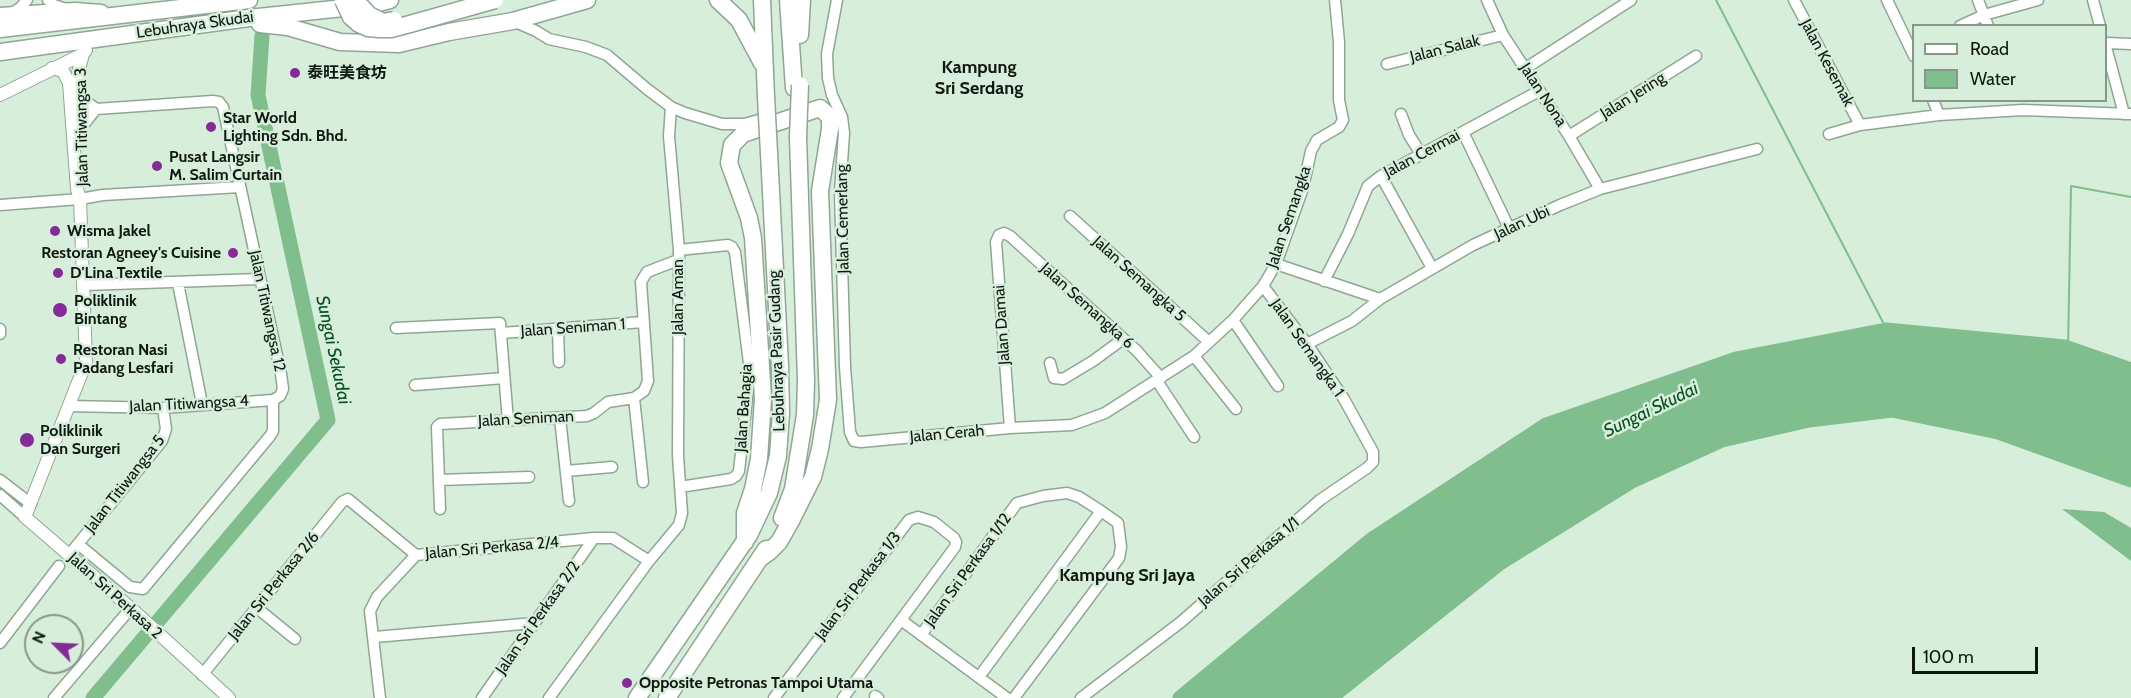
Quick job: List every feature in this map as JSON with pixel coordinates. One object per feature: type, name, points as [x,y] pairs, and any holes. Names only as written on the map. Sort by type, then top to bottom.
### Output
[{"type":"main road","points":[[195,6],[217,0]]},
{"type":"main road","name":"Lebuhraya Skudai","points":[[3,20],[117,15],[249,0]]},
{"type":"main road","points":[[343,0],[351,16],[359,24],[368,28],[391,29],[495,0]]},
{"type":"main road","points":[[358,0],[369,15],[383,22],[413,18],[476,0]]},
{"type":"main road","name":"Lebuhraya Skudai","points":[[3,52],[231,21],[371,5],[390,0]]},
{"type":"main road","points":[[415,41],[449,27],[554,0]]},
{"type":"main road","points":[[231,21],[288,27],[340,42],[399,44],[449,32],[513,21],[587,0]]},
{"type":"main road","points":[[718,0],[739,20],[764,66]]},
{"type":"main road","name":"Lebuhraya Pasir Gudang","points":[[667,698],[762,557],[782,520],[793,489],[805,415],[806,381],[797,87],[788,0]]},
{"type":"main road","points":[[801,54],[802,0]]},
{"type":"main road","points":[[797,87],[809,0]]},
{"type":"main road","name":"Lebuhraya Pasir Gudang","points":[[637,698],[745,542],[770,493],[778,456],[781,413],[780,366],[761,4]]},
{"type":"main road","points":[[3,20],[75,11],[117,15]]},
{"type":"main road","points":[[745,542],[745,513],[759,459],[763,399],[753,238],[749,218],[729,163],[732,145],[743,134],[820,108],[830,117],[820,191],[828,400],[813,477],[779,542],[762,557]]},
{"type":"street","points":[[3,20],[27,0]]},
{"type":"street","points":[[48,0],[62,9],[75,11]]},
{"type":"street","name":"Jalan Cemerlang","points":[[837,0],[827,54],[828,78],[832,95],[842,117],[844,133],[840,192],[845,367],[850,432],[854,441]]},
{"type":"street","name":"Jalan Semangka","points":[[1041,426],[1072,425],[1105,413],[1159,380],[1194,356],[1233,320],[1263,286],[1276,264],[1303,188],[1311,151],[1317,140],[1339,128],[1342,120],[1339,100],[1339,42],[1335,0]]},
{"type":"street","name":"Jalan Nona","points":[[1487,0],[1503,35],[1569,136],[1600,189]]},
{"type":"street","points":[[1526,68],[1631,0]]},
{"type":"street","name":"Jalan Kesemak","points":[[1794,0],[1860,125]]},
{"type":"street","points":[[1887,0],[1912,50]]},
{"type":"street","points":[[1978,0],[1986,20]]},
{"type":"street","points":[[1969,24],[1986,20],[2037,0]]},
{"type":"street","points":[[2093,0],[2099,24]]},
{"type":"street","points":[[513,21],[549,39],[586,47],[607,55],[671,107],[705,120],[744,124],[819,104],[832,95]]},
{"type":"street","name":"Jalan Salak","points":[[1387,64],[1503,35]]},
{"type":"street","points":[[0,95],[82,54],[96,39]]},
{"type":"street","points":[[2107,45],[2131,44]]},
{"type":"street","points":[[1829,134],[1860,125],[2021,105],[2128,114],[2107,48]]},
{"type":"street","name":"Jalan Titiwangsa 3","points":[[80,199],[85,188],[78,95],[78,73],[82,54]]},
{"type":"street","name":"Jalan Jering","points":[[1569,136],[1696,56]]},
{"type":"street","name":"Jalan Titiwangsa 3","points":[[25,517],[86,362],[80,199],[77,189],[69,83],[63,71],[52,68]]},
{"type":"street","name":"Jalan Cermai","points":[[1324,281],[1348,234],[1368,186],[1381,176],[1539,91]]},
{"type":"street","points":[[78,95],[96,109],[81,128]]},
{"type":"street","name":"Jalan Titiwangsa 12","points":[[78,544],[130,587],[143,589],[270,436],[273,431],[273,400],[280,396],[283,389],[223,107],[219,102],[213,101],[96,109]]},
{"type":"street","points":[[1934,102],[1940,115]]},
{"type":"street","name":"Jalan Aman","points":[[649,561],[679,525],[682,513],[678,456],[678,255],[669,136],[671,107]]},
{"type":"street","points":[[1401,114],[1409,135],[1421,154]]},
{"type":"street","points":[[1463,132],[1509,228]]},
{"type":"street","name":"Jalan Ubi","points":[[1307,344],[1352,321],[1380,299],[1432,268],[1509,228],[1600,189],[1757,149]]},
{"type":"street","points":[[1381,176],[1432,268]]},
{"type":"street","points":[[0,205],[80,199],[102,195],[240,187]]},
{"type":"street","name":"Jalan Semangka 5","points":[[1070,216],[1209,342]]},
{"type":"street","name":"Jalan Damai","points":[[1010,236],[1004,233],[999,234],[996,242],[1010,428]]},
{"type":"street","name":"Jalan Semangka 6","points":[[1010,236],[1124,339],[1159,380],[1194,436]]},
{"type":"street","name":"Jalan Bahagia","points":[[678,255],[728,245],[732,247],[735,252],[750,371],[739,471],[731,478],[680,487]]},
{"type":"street","points":[[643,482],[634,398],[644,391],[648,381],[641,282],[647,272],[678,255]]},
{"type":"street","points":[[1276,264],[1380,299]]},
{"type":"street","points":[[84,285],[259,279]]},
{"type":"street","points":[[178,283],[202,404]]},
{"type":"street","name":"Jalan Semangka 1","points":[[1263,286],[1307,344],[1352,411]]},
{"type":"street","points":[[1233,320],[1278,386]]},
{"type":"street","name":"Jalan Seniman 1","points":[[396,328],[558,329],[644,322]]},
{"type":"street","points":[[500,328],[508,421]]},
{"type":"street","points":[[0,329],[0,334]]},
{"type":"street","points":[[558,329],[559,362]]},
{"type":"street","points":[[1050,363],[1054,378],[1063,379],[1124,339]]},
{"type":"street","points":[[1194,356],[1236,409]]},
{"type":"street","points":[[415,385],[504,378]]},
{"type":"street","name":"Jalan Seniman","points":[[440,509],[437,425],[587,416],[608,402],[634,398]]},
{"type":"street","name":"Jalan Titiwangsa 4","points":[[69,405],[163,408],[273,400]]},
{"type":"street","name":"Jalan Titiwangsa 5","points":[[69,555],[162,441],[166,429],[163,408]]},
{"type":"street","name":"Jalan Sri Perkasa 1/1","points":[[1081,698],[1181,621],[1320,500],[1367,468],[1372,462],[1373,452],[1352,411]]},
{"type":"street","points":[[560,418],[569,501]]},
{"type":"street","name":"Jalan Cerah","points":[[854,441],[1041,426]]},
{"type":"street","points":[[566,471],[612,467]]},
{"type":"street","points":[[439,480],[529,477]]},
{"type":"street","points":[[0,480],[31,504]]},
{"type":"street","name":"Jalan Sri Perkasa 1/12","points":[[921,635],[1017,503],[1067,493],[1079,497],[1101,511],[1118,523],[1121,547],[1119,558],[1014,698]]},
{"type":"street","name":"Jalan Sri Perkasa 2","points":[[0,495],[69,555],[130,613],[229,698]]},
{"type":"street","name":"Jalan Sri Perkasa 2/4","points":[[348,499],[416,555],[613,538],[649,561]]},
{"type":"street","name":"Jalan Sri Perkasa 2/6","points":[[202,675],[342,502],[348,499]]},
{"type":"street","points":[[979,677],[1101,511]]},
{"type":"street","name":"Jalan Sri Perkasa 1/3","points":[[774,698],[909,520],[918,517],[934,522],[956,542],[955,547],[901,620]]},
{"type":"street","name":"Jalan Sri Perkasa 2/2","points":[[482,698],[594,538]]},
{"type":"street","points":[[380,698],[375,637],[370,611],[377,597],[416,555]]},
{"type":"street","points":[[549,698],[649,561]]},
{"type":"street","points":[[0,643],[59,566]]},
{"type":"street","points":[[257,608],[296,639]]},
{"type":"street","points":[[54,698],[130,613]]},
{"type":"street","points":[[843,698],[901,620],[1007,698]]},
{"type":"street","points":[[375,637],[534,623]]},
{"type":"water","name":"Sungai Skudai","points":[[1886,330],[2065,347],[2131,370],[2131,480],[1998,432],[1892,410],[1809,420],[1722,440],[1632,481],[1500,563],[1330,698],[1180,698],[1371,540],[1546,425],[1736,359]]},
{"type":"water","points":[[2062,509],[2104,512],[2131,528],[2131,561]]},
{"type":"waterway","points":[[1716,0],[1887,330]]},
{"type":"waterway","name":"Sungai Sekudai","points":[[93,698],[328,420],[258,95],[262,36]]},
{"type":"waterway","points":[[2068,351],[2071,186],[2131,197]]},
{"type":"waterway","name":"Sungai Skudai","points":[[1180,698],[1371,540],[1546,425],[1736,359],[1886,330],[2065,347],[2131,370]]},
{"type":"waterway","points":[[1330,698],[1500,563],[1632,481],[1722,440],[1809,420],[1892,410],[1998,432],[2131,480]]},
{"type":"place","name":"泰旺美食坊","points":[[295,73]]},
{"type":"place","name":"Star World Lighting Sdn. Bhd.","points":[[211,127]]},
{"type":"place","name":"Pusat Langsir M. Salim Curtain","points":[[157,166]]},
{"type":"place","name":"Wisma Jakel","points":[[55,231]]},
{"type":"place","name":"Restoran Agneey's Cuisine","points":[[233,253]]},
{"type":"place","name":"D'Lina Textile","points":[[58,273]]},
{"type":"place","name":"Poliklinik Bintang","points":[[60,310]]},
{"type":"place","name":"Restoran Nasi Padang Lesfari","points":[[61,359]]},
{"type":"place","name":"Poliklinik Dan Surgeri","points":[[27,440]]},
{"type":"place","name":"Opposite Petronas Tampoi Utama","points":[[627,683]]},
{"type":"district","name":"Kampung Sri Serdang","points":[[979,78]]},
{"type":"district","name":"Kampung Sri Jaya","points":[[1127,576]]}]
